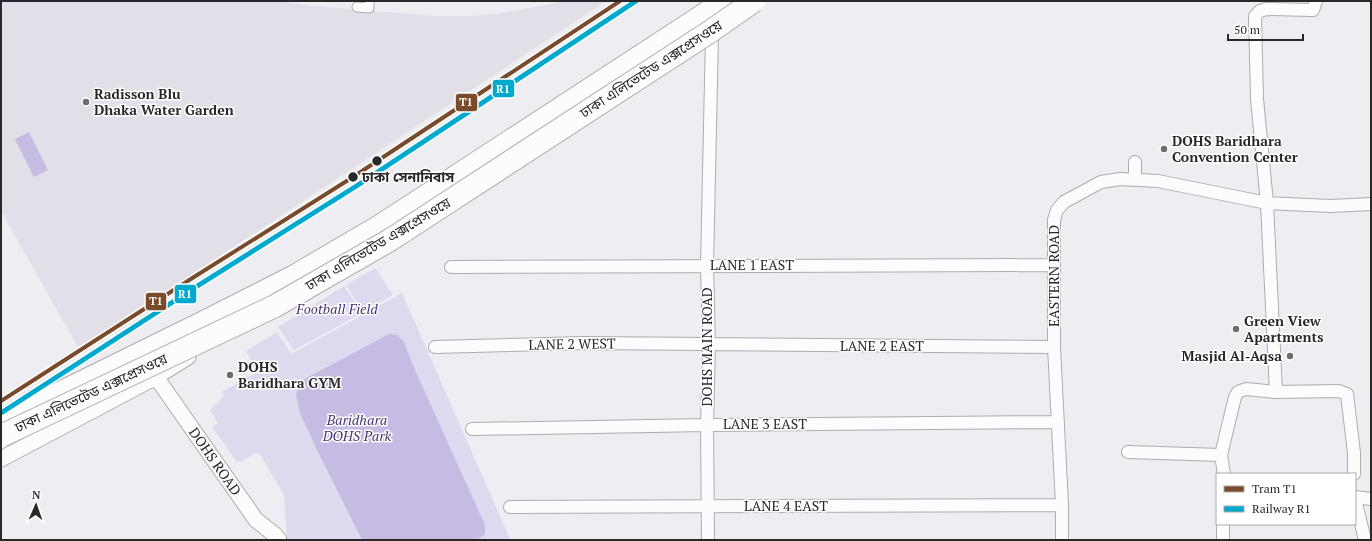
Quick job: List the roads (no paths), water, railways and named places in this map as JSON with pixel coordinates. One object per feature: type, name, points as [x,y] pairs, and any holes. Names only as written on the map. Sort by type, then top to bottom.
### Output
[{"type":"highway","name":"ঢাকা এলিভেটেড এক্সপ্রেসওয়ে","points":[[1,422],[286,280],[380,226],[723,1]]},
{"type":"highway","name":"ঢাকা এলিভেটেড এক্সপ্রেসওয়ে","points":[[1,436],[275,306],[390,240],[755,1]]},
{"type":"street","points":[[1,459],[156,377],[712,34],[755,1]]},
{"type":"street","points":[[1276,392],[1267,203],[1257,100],[1255,16],[1260,11],[1266,9],[1313,10],[1316,1]]},
{"type":"street","points":[[357,7],[369,5]]},
{"type":"street","name":"DOHS MAIN ROAD","points":[[708,540],[707,425],[709,345],[707,266],[712,34]]},
{"type":"street","points":[[1135,162],[1135,180]]},
{"type":"street","name":"EASTERN ROAD","points":[[1062,540],[1062,504],[1054,346],[1054,220],[1057,210],[1064,202],[1101,182],[1120,179],[1158,181],[1267,203],[1331,206],[1371,204]]},
{"type":"street","name":"LANE 1 EAST","points":[[451,267],[1054,264]]},
{"type":"street","name":"LANE 2 WEST","points":[[435,347],[585,343],[709,345]]},
{"type":"street","name":"LANE 2 EAST","points":[[709,345],[1054,346]]},
{"type":"street","name":"DOHS ROAD","points":[[156,377],[256,520],[279,540]]},
{"type":"street","points":[[1224,473],[1221,455],[1235,397],[1238,392],[1246,389],[1276,392],[1339,391],[1347,394],[1354,453],[1354,473]]},
{"type":"street","name":"LANE 3 EAST","points":[[472,429],[1058,422]]},
{"type":"street","points":[[1128,452],[1221,455]]},
{"type":"street","points":[[1356,498],[1371,500]]},
{"type":"street","points":[[1356,502],[1365,540]]},
{"type":"street","name":"LANE 4 EAST","points":[[510,506],[1062,504]]},
{"type":"street","points":[[1222,525],[1223,540]]},
{"type":"tram line","name":"T1","points":[[1,401],[353,177],[620,1]]},
{"type":"rail line","name":"R1","points":[[1,413],[199,285],[358,185],[636,1]]},
{"type":"place","name":"Radisson Blu Dhaka Water Garden","points":[[86,102]]},
{"type":"place","name":"DOHS Baridhara Convention Center","points":[[1164,149]]},
{"type":"place","name":"ঢাকা সেনানিবাস","points":[[353,177]]},
{"type":"place","name":"Green View Apartments","points":[[1236,329]]},
{"type":"place","name":"Masjid Al-Aqsa","points":[[1290,356]]},
{"type":"place","name":"DOHS Baridhara GYM","points":[[230,375]]},
{"type":"park label","name":"Football Field","points":[[337,309]]},
{"type":"park label","name":"Baridhara DOHS Park","points":[[357,428]]}]
